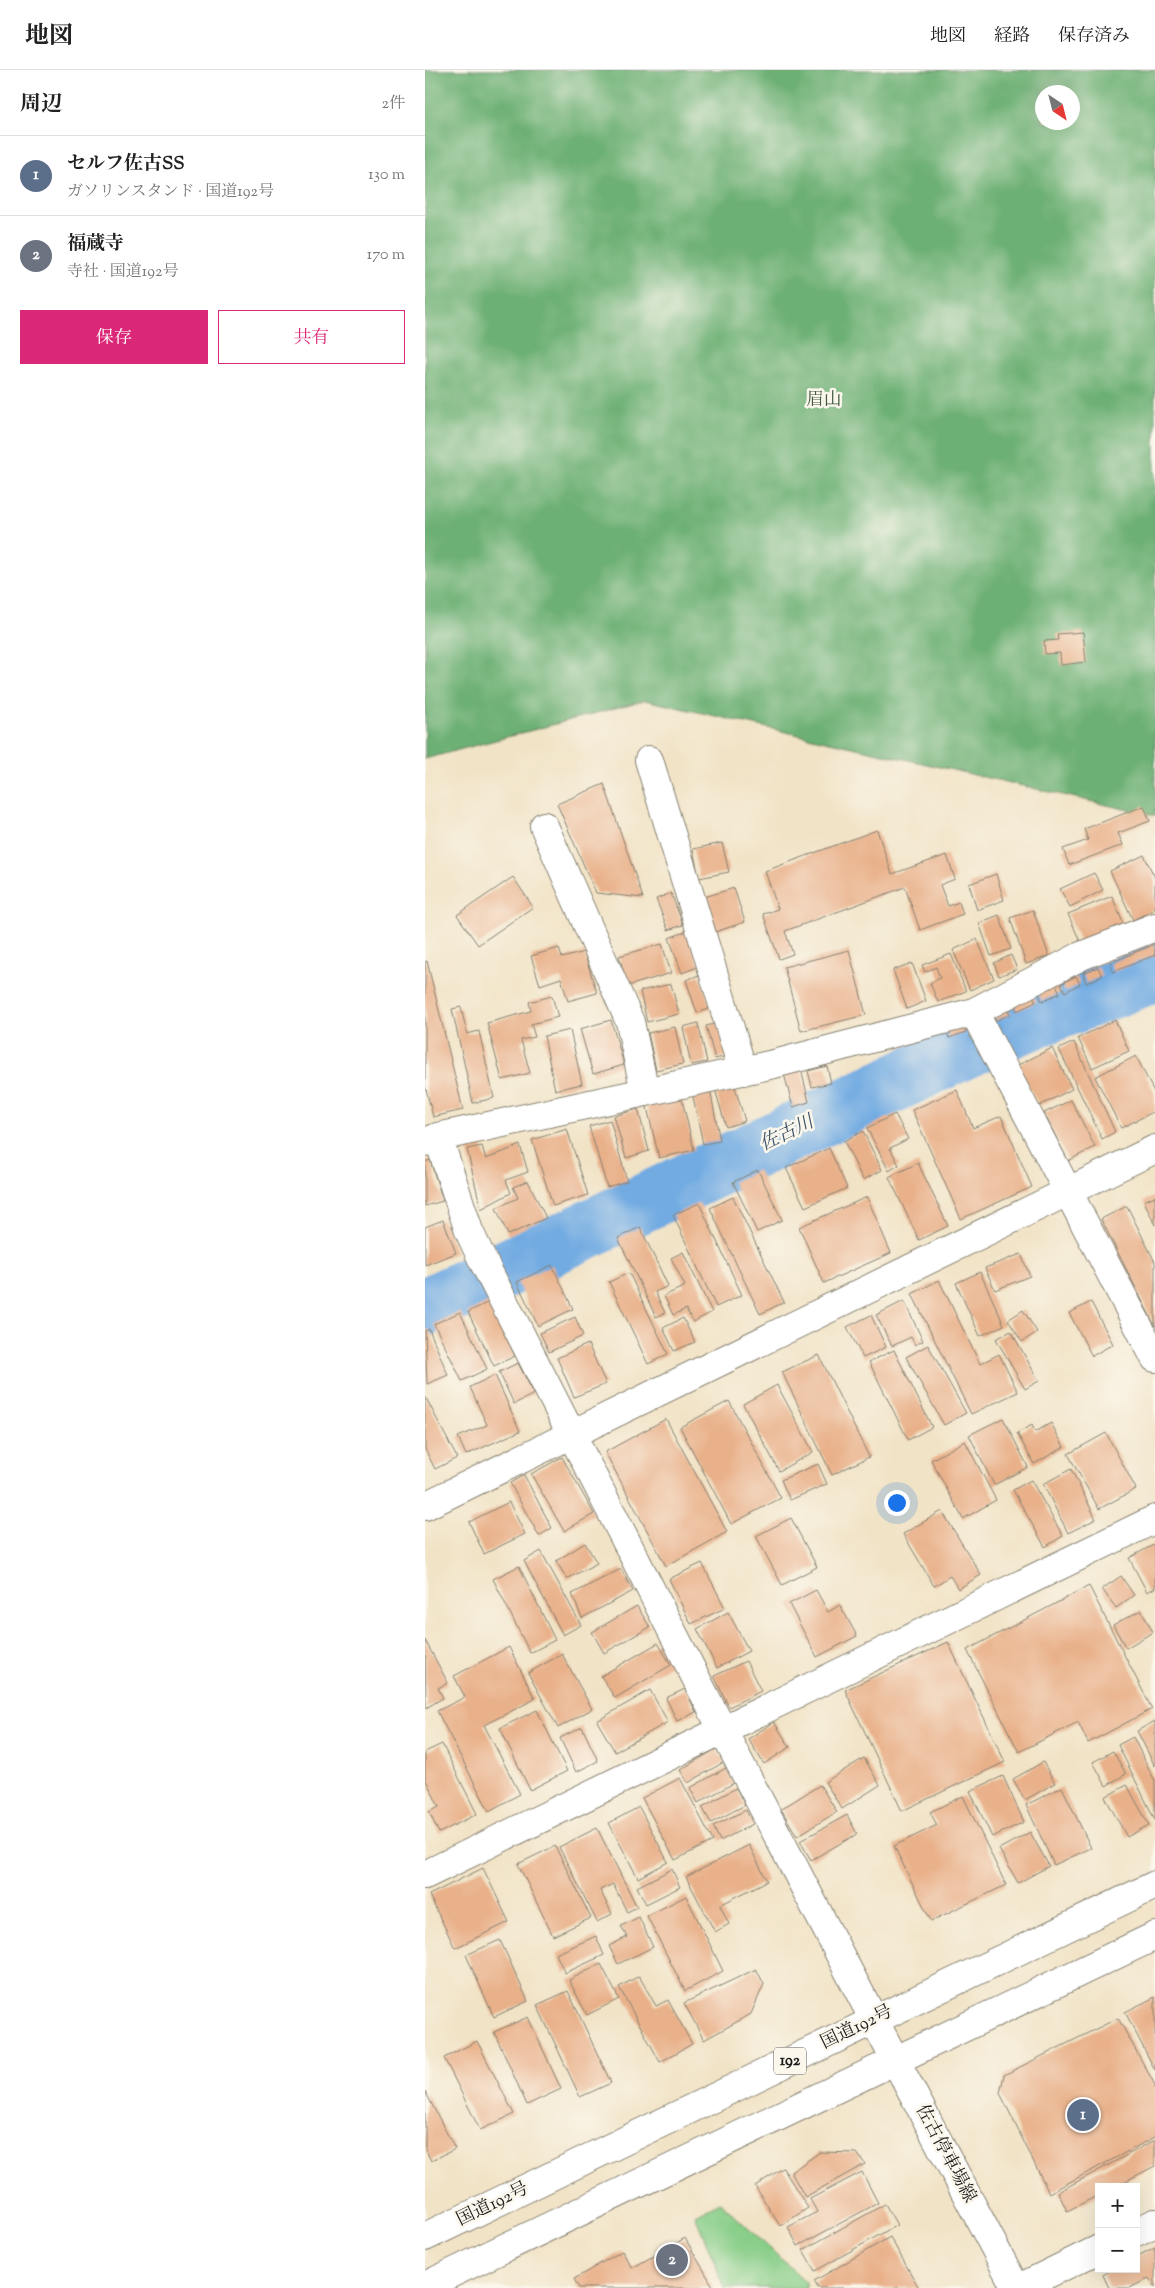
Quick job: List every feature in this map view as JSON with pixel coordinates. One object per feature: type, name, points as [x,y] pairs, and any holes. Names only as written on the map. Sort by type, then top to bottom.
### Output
[{"type":"main road","points":[[649,760],[743,1070]]},
{"type":"main road","points":[[544,826],[630,1022],[645,1092]]},
{"type":"main road","points":[[432,1139],[743,1070],[979,1022],[1081,956],[1155,928]]},
{"type":"main road","points":[[979,1022],[1155,1358]]},
{"type":"main road","name":"佐古停車場線","points":[[432,1139],[469,1231],[722,1729],[895,2061],[1017,2288]]},
{"type":"main road","points":[[425,1506],[1155,1149]]},
{"type":"main road","points":[[425,1875],[1155,1519]]},
{"type":"main road","name":"国道192号","points":[[425,2237],[1155,1885]]},
{"type":"main road","name":"192","points":[[425,2286],[1155,1936]]},
{"type":"main road","points":[[1140,2230],[1155,2223]]},
{"type":"main road","points":[[1017,2288],[1095,2252]]},
{"type":"green space","name":"眉山","points":[[425,70],[1155,70],[1155,816],[645,700],[425,759]]},
{"type":"green space","points":[[720,2202],[806,2282],[806,2288],[725,2288],[695,2215]]},
{"type":"building","points":[[1083,632],[1086,662],[1061,665],[1060,653],[1045,654],[1044,641],[1058,640],[1057,634]]},
{"type":"building","points":[[604,784],[643,898],[596,893],[557,804]]},
{"type":"building","points":[[1144,806],[1150,821],[1118,833],[1123,845],[1069,865],[1063,849],[1088,840],[1084,829]]},
{"type":"building","points":[[877,830],[892,874],[947,855],[955,879],[940,885],[948,906],[959,902],[963,914],[920,930],[905,887],[785,931],[793,954],[779,959],[763,914],[778,909],[765,871]]},
{"type":"building","points":[[722,843],[729,872],[699,878],[693,849]]},
{"type":"building","points":[[1144,855],[1155,878],[1155,909],[1133,920],[1110,871]]},
{"type":"building","points":[[1094,873],[1103,890],[1070,907],[1060,889]]},
{"type":"building","points":[[996,874],[1004,900],[977,910],[969,884]]},
{"type":"building","points":[[513,877],[533,907],[478,945],[457,915]]},
{"type":"building","points":[[734,888],[745,922],[712,933],[701,898]]},
{"type":"building","points":[[671,893],[683,925],[668,930],[656,899]]},
{"type":"building","points":[[1112,896],[1125,928],[1082,946],[1068,914]]},
{"type":"building","points":[[1033,910],[1049,956],[1026,964],[1010,918]]},
{"type":"building","points":[[999,915],[1011,949],[991,956],[979,923]]},
{"type":"building","points":[[687,931],[700,966],[682,973],[669,938]]},
{"type":"building","points":[[977,939],[994,979],[970,990],[953,950]]},
{"type":"building","points":[[662,944],[671,973],[628,986],[619,956]]},
{"type":"building","points":[[1155,944],[1155,955],[1113,972],[1110,963]]},
{"type":"building","points":[[559,948],[562,958],[584,952],[597,993],[568,1001],[561,978],[540,985],[531,956]]},
{"type":"building","points":[[849,950],[866,1015],[801,1031],[784,967]]},
{"type":"building","points":[[951,954],[966,991],[938,1002],[930,983],[940,978],[936,967],[925,972],[922,965]]},
{"type":"building","points":[[1011,955],[1017,969],[999,976],[994,963]]},
{"type":"building","points":[[427,961],[463,1110],[433,1117],[425,1085],[425,962]]},
{"type":"building","points":[[912,963],[926,1001],[907,1009],[893,970]]},
{"type":"building","points":[[1098,967],[1102,976],[1086,983],[1083,973]]},
{"type":"building","points":[[699,975],[711,1008],[697,1013],[686,980]]},
{"type":"building","points":[[1076,976],[1080,984],[1065,992],[1061,984]]},
{"type":"building","points":[[671,984],[679,1014],[647,1022],[640,991]]},
{"type":"building","points":[[1056,984],[1060,993],[1042,1001],[1038,992]]},
{"type":"building","points":[[1032,994],[1036,1002],[1017,1011],[1013,1002]]},
{"type":"building","points":[[552,996],[558,1017],[531,1024],[535,1037],[521,1040],[530,1073],[502,1080],[487,1023],[531,1011],[529,1002]]},
{"type":"building","points":[[1005,1005],[1010,1014],[995,1021],[991,1012]]},
{"type":"building","points":[[461,1007],[467,1034],[479,1031],[494,1098],[473,1103],[452,1009]]},
{"type":"building","points":[[611,1020],[624,1065],[593,1074],[580,1029]]},
{"type":"building","points":[[1115,1020],[1129,1051],[1092,1068],[1078,1038]]},
{"type":"building","points":[[698,1023],[707,1062],[691,1065],[683,1027]]},
{"type":"building","points":[[718,1023],[727,1056],[715,1059],[706,1026]]},
{"type":"building","points":[[964,1024],[966,1032],[949,1038],[946,1030]]},
{"type":"building","points":[[675,1027],[683,1064],[656,1070],[648,1033]]},
{"type":"building","points":[[570,1030],[582,1084],[555,1090],[544,1036]]},
{"type":"building","points":[[1074,1042],[1115,1132],[1102,1139],[1059,1049]]},
{"type":"building","points":[[1052,1048],[1072,1089],[1039,1106],[1018,1065]]},
{"type":"building","points":[[1136,1056],[1155,1094],[1155,1111],[1121,1128],[1095,1077]]},
{"type":"building","points":[[827,1066],[831,1083],[812,1087],[808,1071]]},
{"type":"building","points":[[801,1069],[809,1102],[793,1107],[784,1074]]},
{"type":"building","points":[[734,1084],[745,1121],[726,1127],[715,1089]]},
{"type":"building","points":[[710,1089],[720,1141],[703,1144],[692,1092]]},
{"type":"building","points":[[957,1090],[973,1128],[1001,1116],[1032,1187],[961,1219],[912,1110]]},
{"type":"building","points":[[681,1095],[694,1150],[659,1158],[646,1103]]},
{"type":"building","points":[[1071,1100],[1095,1147],[1068,1161],[1044,1113]]},
{"type":"building","points":[[638,1109],[649,1151],[626,1158],[614,1116]]},
{"type":"building","points":[[895,1114],[908,1139],[890,1148],[899,1165],[889,1171],[867,1128]]},
{"type":"building","points":[[610,1120],[627,1181],[607,1187],[589,1126]]},
{"type":"building","points":[[567,1129],[588,1195],[553,1206],[532,1140]]},
{"type":"building","points":[[863,1131],[882,1170],[863,1180],[844,1141]]},
{"type":"building","points":[[520,1145],[528,1172],[506,1180],[511,1193],[481,1209],[467,1149],[482,1146],[486,1159]]},
{"type":"building","points":[[829,1148],[847,1188],[805,1207],[786,1168]]},
{"type":"building","points":[[430,1160],[443,1201],[425,1206],[425,1162]]},
{"type":"building","points":[[918,1163],[948,1226],[919,1240],[889,1177]]},
{"type":"building","points":[[758,1170],[782,1220],[757,1232],[733,1182]]},
{"type":"building","points":[[528,1181],[546,1218],[508,1235],[496,1208],[518,1198],[513,1187]]},
{"type":"building","points":[[1155,1196],[1155,1225],[1144,1201]]},
{"type":"building","points":[[733,1197],[784,1302],[760,1314],[710,1208]]},
{"type":"building","points":[[867,1197],[891,1253],[824,1283],[799,1227]]},
{"type":"building","points":[[699,1203],[742,1295],[716,1307],[673,1215]]},
{"type":"building","points":[[1127,1206],[1155,1262],[1155,1326],[1101,1219]]},
{"type":"building","points":[[443,1220],[456,1253],[425,1265],[425,1227]]},
{"type":"building","points":[[640,1227],[668,1286],[655,1292],[665,1313],[656,1317],[618,1238]]},
{"type":"building","points":[[683,1252],[712,1312],[693,1322],[686,1309],[673,1315],[664,1296],[685,1286],[671,1258]]},
{"type":"building","points":[[1021,1254],[1030,1276],[995,1290],[985,1268]]},
{"type":"building","points":[[552,1265],[573,1309],[538,1326],[517,1282]]},
{"type":"building","points":[[980,1272],[1004,1325],[980,1336],[956,1283]]},
{"type":"building","points":[[629,1273],[668,1354],[648,1364],[609,1282]]},
{"type":"building","points":[[939,1280],[980,1364],[999,1354],[1018,1392],[971,1414],[912,1294]]},
{"type":"building","points":[[904,1301],[923,1341],[915,1345],[911,1337],[892,1346],[876,1315]]},
{"type":"building","points":[[489,1302],[515,1356],[494,1366],[468,1312]]},
{"type":"building","points":[[1091,1302],[1113,1344],[1092,1356],[1069,1313]]},
{"type":"building","points":[[1023,1310],[1037,1332],[1022,1342],[1008,1320]]},
{"type":"building","points":[[460,1312],[487,1369],[462,1381],[434,1324]]},
{"type":"building","points":[[871,1315],[886,1347],[863,1358],[847,1327]]},
{"type":"building","points":[[575,1317],[583,1336],[549,1352],[540,1333]]},
{"type":"building","points":[[683,1318],[695,1342],[674,1351],[663,1328]]},
{"type":"building","points":[[429,1329],[448,1375],[427,1384],[425,1331]]},
{"type":"building","points":[[1011,1331],[1039,1381],[1025,1389],[996,1339]]},
{"type":"building","points":[[588,1344],[606,1384],[574,1397],[557,1358]]},
{"type":"building","points":[[928,1345],[966,1413],[944,1425],[906,1357]]},
{"type":"building","points":[[894,1350],[932,1427],[908,1440],[869,1362]]},
{"type":"building","points":[[819,1355],[869,1457],[832,1475],[782,1372]]},
{"type":"building","points":[[518,1363],[534,1394],[514,1404],[499,1372]]},
{"type":"building","points":[[495,1375],[520,1431],[466,1455],[458,1437],[487,1425],[470,1387]]},
{"type":"building","points":[[777,1385],[813,1452],[779,1471],[743,1404]]},
{"type":"building","points":[[425,1396],[457,1458],[435,1469],[425,1449]]},
{"type":"building","points":[[729,1401],[781,1498],[731,1524],[680,1427]]},
{"type":"building","points":[[1003,1418],[1028,1467],[994,1485],[969,1435]]},
{"type":"building","points":[[666,1419],[727,1532],[666,1566],[605,1452]]},
{"type":"building","points":[[1051,1423],[1064,1447],[1034,1464],[1017,1433],[1032,1425],[1035,1432]]},
{"type":"building","points":[[1106,1433],[1136,1489],[1099,1509],[1068,1454]]},
{"type":"building","points":[[965,1441],[996,1500],[963,1519],[931,1460]]},
{"type":"building","points":[[562,1457],[594,1514],[564,1531],[531,1474]]},
{"type":"building","points":[[818,1464],[827,1484],[790,1500],[781,1480]]},
{"type":"building","points":[[1071,1469],[1096,1519],[1068,1533],[1043,1484]]},
{"type":"building","points":[[524,1475],[552,1528],[539,1536],[510,1483]]},
{"type":"building","points":[[1031,1480],[1063,1536],[1045,1547],[1013,1490]]},
{"type":"building","points":[[509,1502],[525,1534],[484,1554],[469,1522]]},
{"type":"building","points":[[942,1511],[981,1575],[958,1589],[950,1576],[934,1586],[903,1534]]},
{"type":"building","points":[[791,1518],[817,1567],[782,1585],[756,1536]]},
{"type":"building","points":[[585,1543],[597,1563],[567,1579],[556,1561]]},
{"type":"building","points":[[1155,1544],[1155,1588],[1147,1592],[1129,1558]]},
{"type":"building","points":[[541,1551],[581,1625],[563,1635],[524,1561]]},
{"type":"building","points":[[702,1563],[725,1608],[691,1624],[669,1579]]},
{"type":"building","points":[[519,1566],[555,1640],[530,1653],[493,1579]]},
{"type":"building","points":[[621,1569],[633,1591],[582,1618],[572,1594]]},
{"type":"building","points":[[1121,1576],[1134,1595],[1116,1608],[1102,1589]]},
{"type":"building","points":[[1089,1586],[1152,1709],[1088,1743],[1078,1722],[1019,1752],[967,1650]]},
{"type":"building","points":[[816,1590],[828,1612],[840,1605],[857,1636],[817,1657],[789,1604]]},
{"type":"building","points":[[637,1606],[650,1627],[604,1653],[592,1632]]},
{"type":"building","points":[[1141,1610],[1153,1632],[1126,1648],[1113,1625]]},
{"type":"building","points":[[728,1612],[749,1651],[717,1668],[697,1629]]},
{"type":"building","points":[[425,1640],[448,1683],[438,1688],[443,1698],[426,1708]]},
{"type":"building","points":[[948,1642],[1005,1762],[902,1811],[845,1690]]},
{"type":"building","points":[[658,1643],[671,1665],[615,1698],[601,1676]]},
{"type":"building","points":[[509,1647],[535,1699],[484,1725],[520,1794],[489,1811],[437,1711],[465,1697],[454,1676]]},
{"type":"building","points":[[562,1654],[592,1709],[558,1728],[528,1673]]},
{"type":"building","points":[[746,1661],[761,1691],[729,1707],[714,1676]]},
{"type":"building","points":[[685,1689],[696,1712],[677,1721],[666,1698]]},
{"type":"building","points":[[650,1690],[668,1722],[615,1752],[597,1721]]},
{"type":"building","points":[[537,1710],[567,1771],[530,1790],[500,1728]]},
{"type":"building","points":[[1155,1721],[1155,1766],[1137,1731]]},
{"type":"building","points":[[774,1722],[790,1747],[764,1764],[748,1739]]},
{"type":"building","points":[[582,1727],[598,1761],[576,1772],[560,1738]]},
{"type":"building","points":[[1133,1737],[1155,1781],[1155,1820],[1118,1745]]},
{"type":"building","points":[[442,1744],[477,1814],[439,1833],[429,1812],[439,1807],[425,1778],[425,1752]]},
{"type":"building","points":[[716,1749],[724,1762],[688,1783],[680,1770]]},
{"type":"building","points":[[1113,1751],[1126,1774],[1106,1786],[1093,1762]]},
{"type":"building","points":[[864,1758],[880,1785],[842,1809],[825,1782]]},
{"type":"building","points":[[1043,1762],[1055,1783],[1025,1800],[1013,1779]]},
{"type":"building","points":[[726,1768],[734,1783],[698,1803],[690,1788]]},
{"type":"building","points":[[1003,1776],[1024,1822],[992,1837],[970,1791]]},
{"type":"building","points":[[680,1778],[713,1841],[675,1860],[642,1798]]},
{"type":"building","points":[[820,1785],[837,1812],[797,1836],[781,1809]]},
{"type":"building","points":[[1127,1785],[1149,1825],[1127,1837],[1105,1797]]},
{"type":"building","points":[[1062,1787],[1091,1848],[1054,1865],[1026,1805]]},
{"type":"building","points":[[736,1788],[745,1805],[711,1823],[702,1807]]},
{"type":"building","points":[[963,1796],[1006,1885],[931,1921],[894,1846],[937,1825],[930,1812]]},
{"type":"building","points":[[639,1807],[668,1862],[638,1878],[609,1823]]},
{"type":"building","points":[[746,1810],[753,1824],[720,1841],[713,1826]]},
{"type":"building","points":[[847,1815],[857,1834],[811,1860],[800,1841]]},
{"type":"building","points":[[597,1828],[637,1907],[627,1912],[613,1884],[600,1890],[612,1914],[597,1922],[559,1847]]},
{"type":"building","points":[[1030,1832],[1049,1866],[1018,1883],[999,1849]]},
{"type":"building","points":[[749,1845],[767,1881],[720,1905],[729,1924],[715,1932],[686,1877]]},
{"type":"building","points":[[555,1846],[591,1918],[553,1936],[518,1864]]},
{"type":"building","points":[[483,1868],[509,1922],[455,1948],[429,1895]]},
{"type":"building","points":[[672,1869],[680,1887],[646,1904],[637,1887]]},
{"type":"building","points":[[686,1896],[723,1971],[685,1991],[647,1916]]},
{"type":"building","points":[[639,1917],[653,1947],[618,1964],[609,1946],[627,1937],[621,1926]]},
{"type":"building","points":[[596,1936],[604,1955],[565,1973],[556,1954]]},
{"type":"building","points":[[500,1940],[528,2001],[494,2017],[466,1955]]},
{"type":"building","points":[[601,1964],[619,1999],[587,2015],[569,1980]]},
{"type":"building","points":[[756,1969],[764,1984],[751,2014],[704,2040],[684,2003]]},
{"type":"building","points":[[639,1976],[656,2006],[668,2000],[692,2044],[660,2062],[619,1987]]},
{"type":"building","points":[[568,1991],[611,2083],[580,2097],[537,2005]]},
{"type":"building","points":[[1155,1997],[1155,2070],[1125,2012]]},
{"type":"building","points":[[528,2017],[561,2089],[527,2105],[494,2032]]},
{"type":"building","points":[[1118,2018],[1155,2085],[1155,2137],[1049,2193],[1000,2093],[1004,2075]]},
{"type":"building","points":[[477,2041],[514,2114],[480,2130],[444,2058]]},
{"type":"building","points":[[425,2091],[455,2149],[431,2161],[425,2148]]},
{"type":"building","points":[[1155,2140],[1155,2166],[1122,2183],[1095,2183],[1095,2197],[1067,2211],[1058,2192]]},
{"type":"building","points":[[820,2152],[857,2153],[865,2164],[805,2197],[791,2172]]},
{"type":"building","points":[[783,2168],[808,2208],[780,2226],[755,2186]]},
{"type":"building","points":[[862,2172],[878,2203],[798,2246],[788,2227],[817,2212],[810,2199]]},
{"type":"building","points":[[885,2204],[897,2225],[815,2271],[803,2250]]},
{"type":"building","points":[[890,2237],[919,2288],[818,2288],[814,2281]]},
{"type":"building","points":[[685,2238],[714,2288],[579,2288],[574,2279],[622,2251],[632,2268]]},
{"type":"building","points":[[1155,2247],[1155,2288],[1149,2278],[1130,2288],[1109,2288],[1103,2275],[1106,2273],[1140,2273],[1140,2255]]},
{"type":"waterway","name":"佐古川","points":[[425,1307],[996,1035],[1155,973]]},
{"type":"place","name":"セルフ佐古SS","points":[[1083,2115]]},
{"type":"place","name":"福蔵寺","points":[[672,2260]]}]
